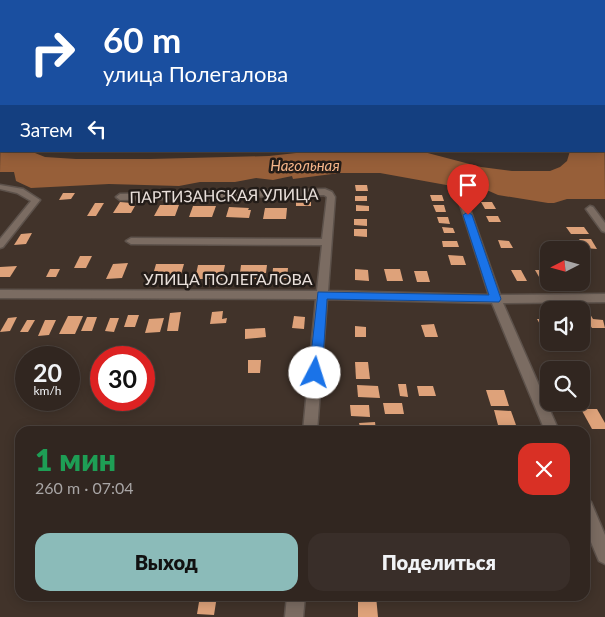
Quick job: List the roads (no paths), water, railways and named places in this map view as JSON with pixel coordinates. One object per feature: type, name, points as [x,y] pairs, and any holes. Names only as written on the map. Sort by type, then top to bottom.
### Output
[{"type":"street","points":[[0,187],[20,191],[36,200],[0,245]]},
{"type":"street","name":"ПАРТИЗАНСКАЯ УЛИЦА","points":[[120,197],[325,192],[330,194],[328,242],[310,426]]},
{"type":"street","points":[[462,198],[496,299],[550,426]]},
{"type":"street","points":[[590,209],[605,230]]},
{"type":"street","points":[[131,241],[328,242]]},
{"type":"street","name":"УЛИЦА ПОЛЕГАЛОВА","points":[[0,294],[322,295],[496,299],[605,298]]},
{"type":"street","points":[[590,520],[605,555]]},
{"type":"street","points":[[294,617],[296,601]]},
{"type":"water","name":"Нагольная","points":[[0,152],[32,152],[45,157],[76,159],[150,159],[269,156],[305,152],[424,152],[481,167],[512,171],[550,171],[560,167],[567,161],[570,152],[605,152],[605,199],[567,199],[548,203],[380,173],[340,173],[293,179],[292,176],[273,180],[256,178],[235,182],[200,182],[179,186],[109,184],[31,188],[16,181],[14,172],[0,172]]}]
